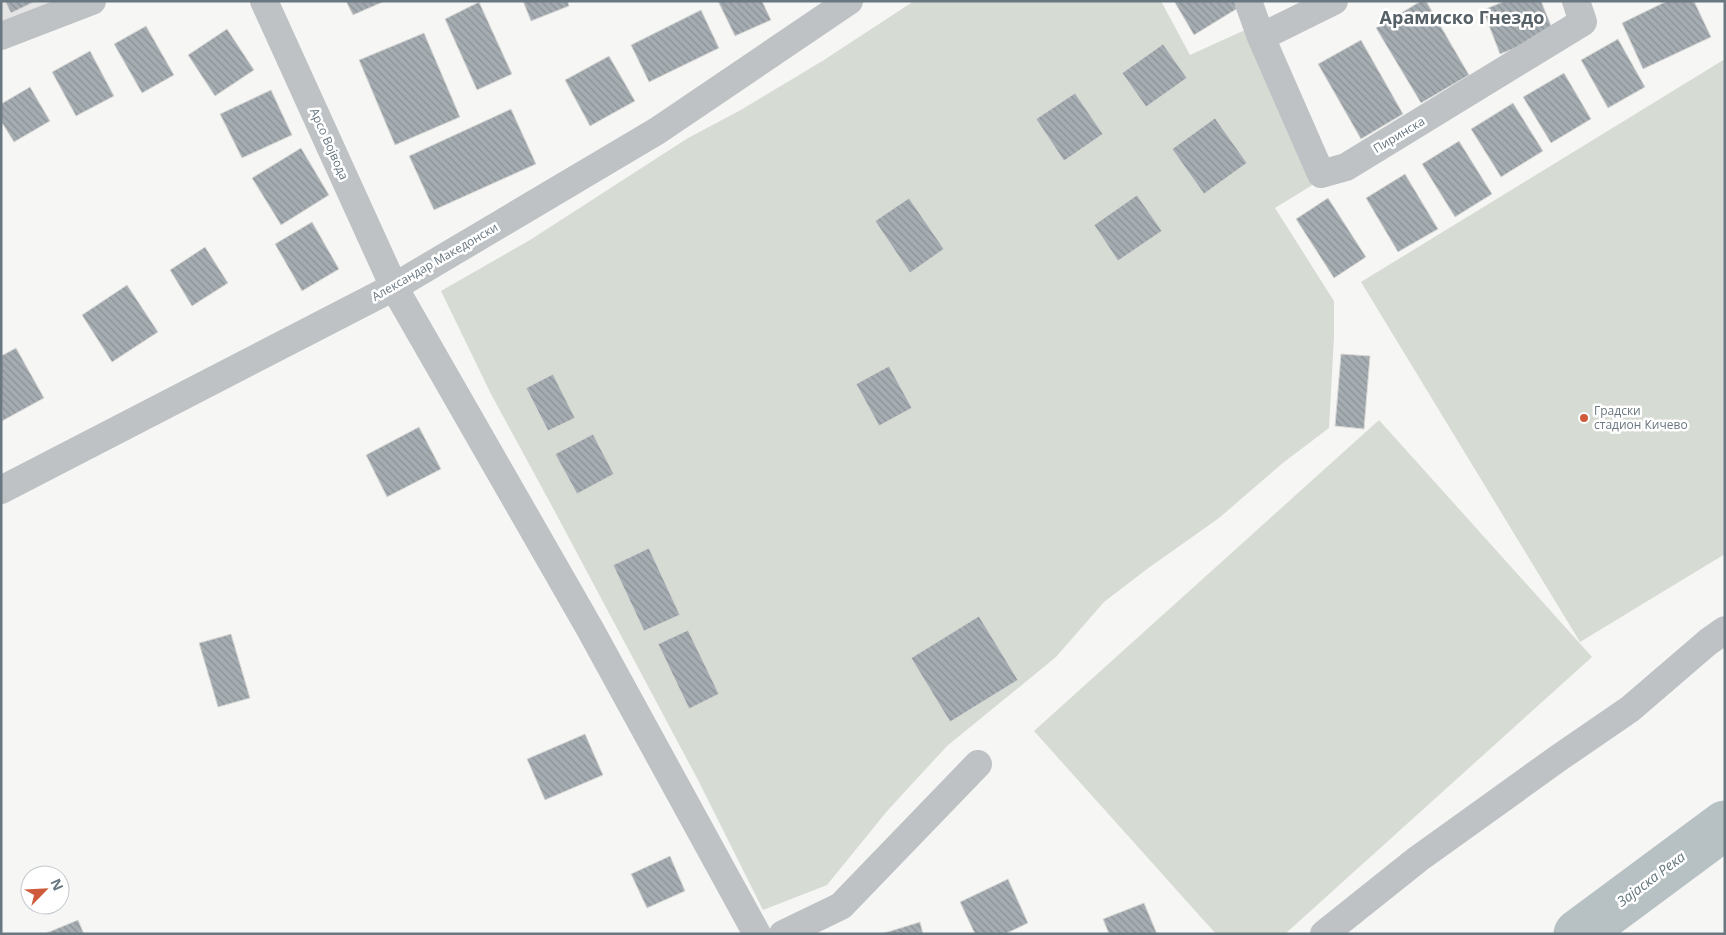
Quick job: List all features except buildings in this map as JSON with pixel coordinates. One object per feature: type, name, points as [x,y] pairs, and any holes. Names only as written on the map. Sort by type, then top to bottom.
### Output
[{"type":"street","points":[[1,36],[92,1]]},
{"type":"street","name":"Арсо Војвода","points":[[264,1],[394,287],[590,630],[758,934]]},
{"type":"street","name":"Александар Македонски","points":[[1,490],[394,287],[657,131],[849,1]]},
{"type":"street","name":"Пиринска","points":[[1248,1],[1261,36],[1321,174],[1346,167],[1583,22],[1576,1]]},
{"type":"street","points":[[1261,36],[1334,1]]},
{"type":"street","points":[[1324,934],[1418,859],[1552,762],[1630,709],[1708,642],[1725,630]]},
{"type":"street","points":[[783,934],[841,906],[978,764]]},
{"type":"shaded area","points":[[1,1],[53,1],[1,21]]},
{"type":"shaded area","points":[[914,1],[1161,1],[1190,55],[1245,30],[1314,184],[1275,208],[1334,301],[1329,428],[1284,462],[1219,518],[1104,602],[1056,657],[947,746],[888,810],[827,885],[763,910],[698,780],[491,394],[441,291],[530,240],[688,138],[739,111],[824,60]]},
{"type":"shaded area","name":"Градски стадион Кичево","points":[[1725,59],[1725,554],[1580,642],[1361,282]]},
{"type":"shaded area","points":[[1379,420],[1592,657],[1285,934],[1216,934],[1034,731]]},
{"type":"waterway","name":"Зајаска Река","points":[[1578,934],[1725,825]]},
{"type":"place","name":"Градски стадион Кичево","points":[[1584,418]]},
{"type":"district","name":"Арамиско Гнездо","points":[[1462,18]]}]
